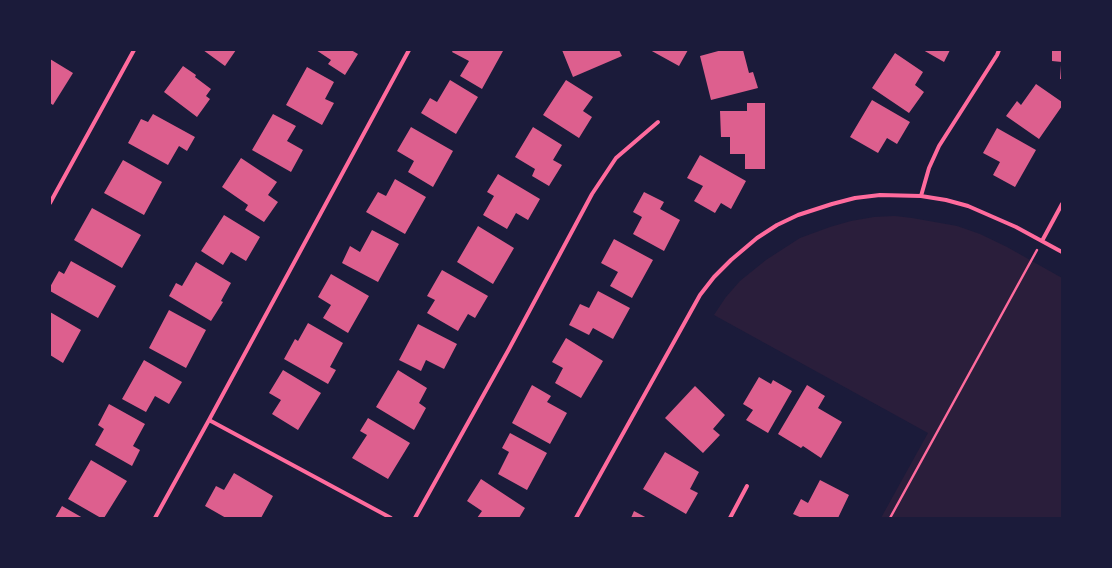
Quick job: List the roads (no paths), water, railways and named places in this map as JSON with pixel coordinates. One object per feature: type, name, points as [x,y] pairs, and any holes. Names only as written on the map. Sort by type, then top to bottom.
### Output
[{"type":"street","points":[[50,203],[134,50]]},
{"type":"street","points":[[155,518],[409,50]]},
{"type":"street","points":[[921,196],[929,168],[939,146],[999,50]]},
{"type":"street","points":[[415,518],[509,349],[592,194],[616,158],[658,122]]},
{"type":"street","points":[[576,518],[700,295],[730,260],[757,238],[777,225],[818,208],[855,198],[880,195],[921,196],[946,200],[968,206],[1016,227],[1062,252]]},
{"type":"street","points":[[1042,241],[1062,204]]},
{"type":"street","points":[[209,420],[391,518]]},
{"type":"street","points":[[730,518],[747,486]]}]
